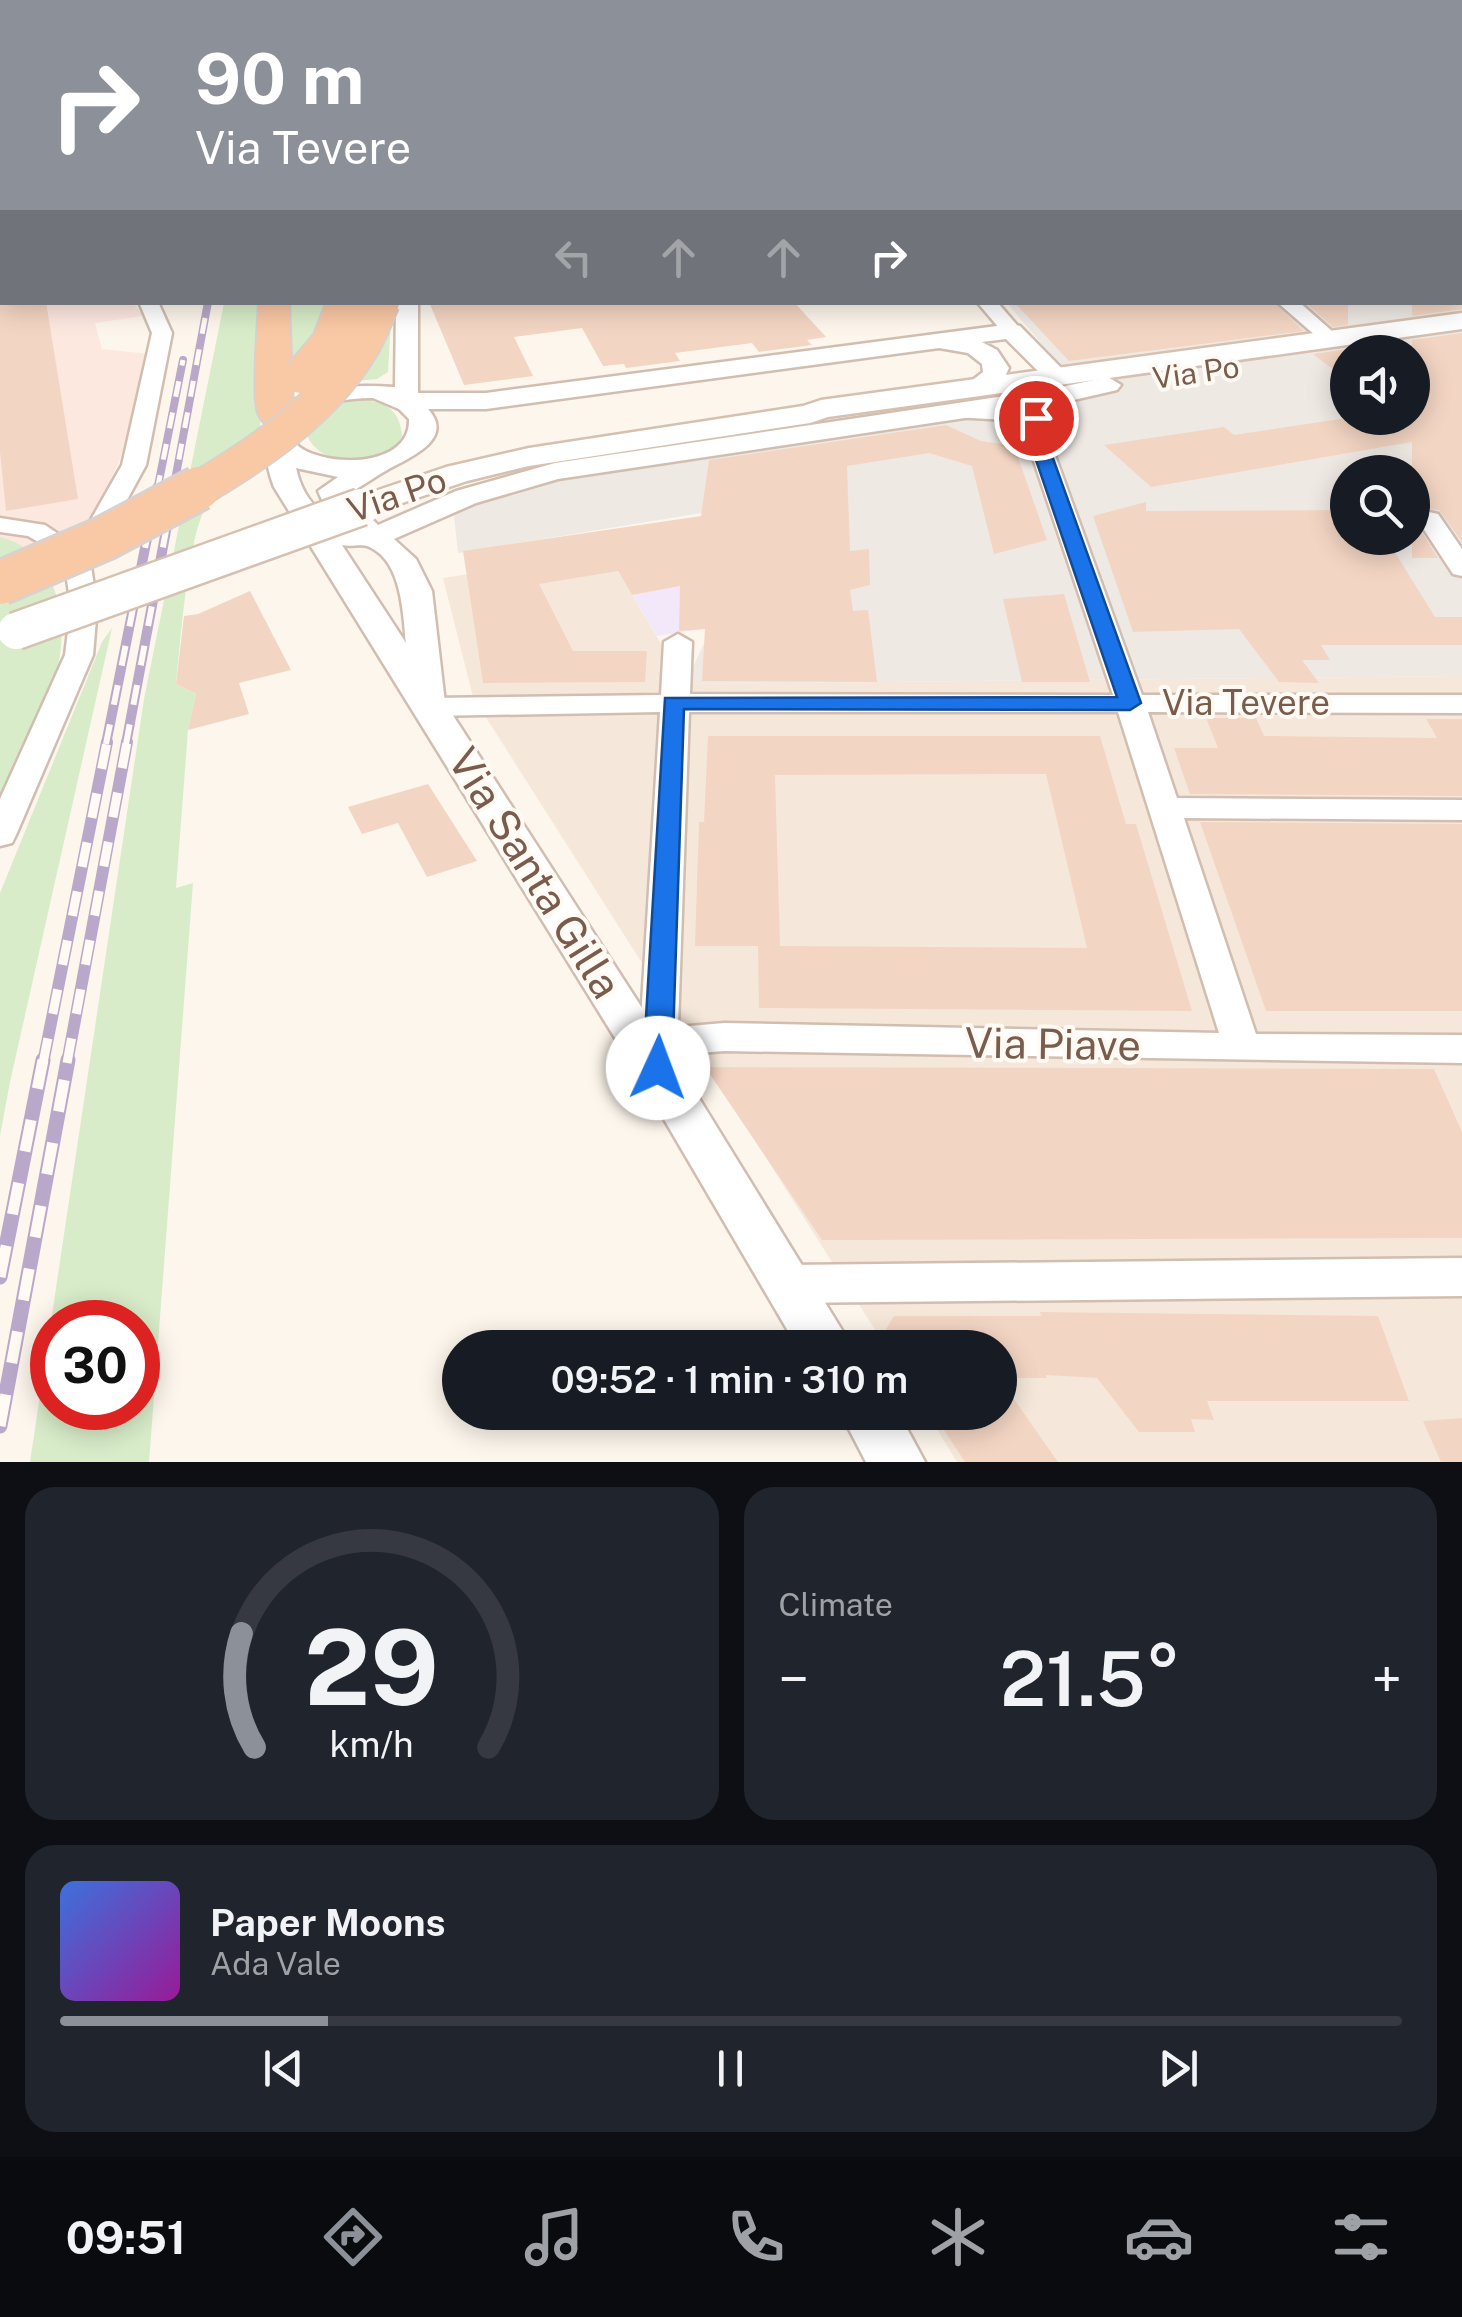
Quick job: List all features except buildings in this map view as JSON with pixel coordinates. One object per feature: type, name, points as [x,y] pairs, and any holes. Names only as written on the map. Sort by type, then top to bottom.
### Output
[{"type":"highway","points":[[274,305],[275,411],[282,432]]},
{"type":"highway","points":[[0,556],[121,504],[230,438],[304,373],[329,343],[344,305]]},
{"type":"highway","points":[[0,583],[132,524],[237,464],[336,384],[356,358],[381,305]]},
{"type":"main road","name":"Via Po","points":[[1361,335],[1462,321]]},
{"type":"main road","name":"Via Po","points":[[8,634],[366,522],[458,474],[529,457],[810,414],[1108,386],[1462,336]]},
{"type":"main road","name":"Via Po","points":[[810,414],[986,374],[1064,385],[1330,339]]},
{"type":"street","points":[[78,566],[134,466],[162,334],[150,305]]},
{"type":"street","points":[[407,305],[405,399],[421,414],[422,432]]},
{"type":"street","points":[[989,305],[1064,385]]},
{"type":"street","points":[[1290,305],[1330,337]]},
{"type":"street","points":[[986,374],[1000,342],[1012,332]]},
{"type":"street","name":"Via Po","points":[[282,432],[300,407],[338,392],[378,390],[405,399],[486,401],[1012,332]]},
{"type":"street","name":"Via Po","points":[[932,342],[976,347],[986,374]]},
{"type":"street","points":[[1032,425],[1064,385]]},
{"type":"street","points":[[366,522],[399,528],[491,489],[555,472],[960,412],[1064,385],[1108,386]]},
{"type":"street","name":"Via Po","points":[[391,463],[408,452],[422,432],[486,401]]},
{"type":"street","points":[[960,412],[1011,414],[1032,425],[1130,703],[1242,1048]]},
{"type":"street","points":[[282,432],[310,464],[332,468],[391,463]]},
{"type":"street","name":"Via Santa Gilla","points":[[282,432],[280,474],[658,1068],[815,1330]]},
{"type":"street","points":[[391,463],[332,491],[334,501],[366,522],[398,556],[410,576]]},
{"type":"street","points":[[410,576],[418,529],[440,508]]},
{"type":"street","points":[[1430,520],[1462,568]]},
{"type":"street","points":[[315,525],[351,538],[366,522]]},
{"type":"street","points":[[0,526],[27,528],[64,542],[78,566],[84,607],[79,655],[0,834]]},
{"type":"street","name":"Via Santa Gilla","points":[[410,576],[416,591],[430,707]]},
{"type":"street","points":[[658,1068],[678,642]]},
{"type":"street","name":"Via Tevere","points":[[430,707],[673,703],[1462,704]]},
{"type":"street","points":[[1164,808],[1462,810]]},
{"type":"street","name":"Via Piave","points":[[658,1068],[678,1041],[724,1037],[1462,1049]]},
{"type":"street","points":[[788,1284],[1462,1276]]},
{"type":"street","points":[[877,1430],[897,1462]]},
{"type":"shaded area","points":[[0,305],[135,305],[143,316],[95,323],[102,349],[150,354],[120,459],[104,497],[80,536],[0,608]]},
{"type":"shaded area","points":[[1009,305],[1462,305],[1462,676],[685,684],[709,633],[720,510],[458,553],[454,516],[473,499],[568,473],[676,464],[1065,372]]},
{"type":"shaded area","points":[[709,534],[707,628],[657,636],[632,595],[654,591]]},
{"type":"shaded area","points":[[607,553],[685,684],[1462,676],[1462,1462],[957,1462],[937,1430],[1017,1430],[1017,1330],[875,1330],[473,697],[443,578]]},
{"type":"green space","points":[[224,305],[263,305],[264,377],[257,463],[229,483],[205,509],[194,543],[186,594],[176,684],[196,694],[188,730],[176,888],[193,883],[160,1317],[160,1300],[54,1300],[144,699]]},
{"type":"green space","points":[[287,305],[392,305],[388,372],[377,379],[308,386],[286,361]]},
{"type":"green space","points":[[366,400],[387,406],[396,415],[402,436],[393,448],[381,456],[350,461],[335,459],[311,443],[305,429],[336,402]]},
{"type":"green space","points":[[0,537],[35,557],[47,573],[55,591],[62,632],[51,688],[0,795]]},
{"type":"green space","points":[[112,628],[0,1136],[0,893],[102,642]]},
{"type":"green space","points":[[35,1430],[151,1430],[149,1462],[30,1462]]},
{"type":"railway","points":[[173,491],[207,305]]},
{"type":"railway","points":[[157,491],[183,360]]},
{"type":"railway","points":[[106,744],[157,488]]},
{"type":"railway","points":[[126,744],[174,488]]},
{"type":"railway","points":[[43,1063],[107,742]]},
{"type":"railway","points":[[67,1063],[127,742]]},
{"type":"railway","points":[[0,1277],[43,1060]]},
{"type":"railway","points":[[0,1426],[68,1060]]},
{"type":"route","points":[[658,1068],[673,703],[1130,703],[1032,425],[1036,418]]}]
